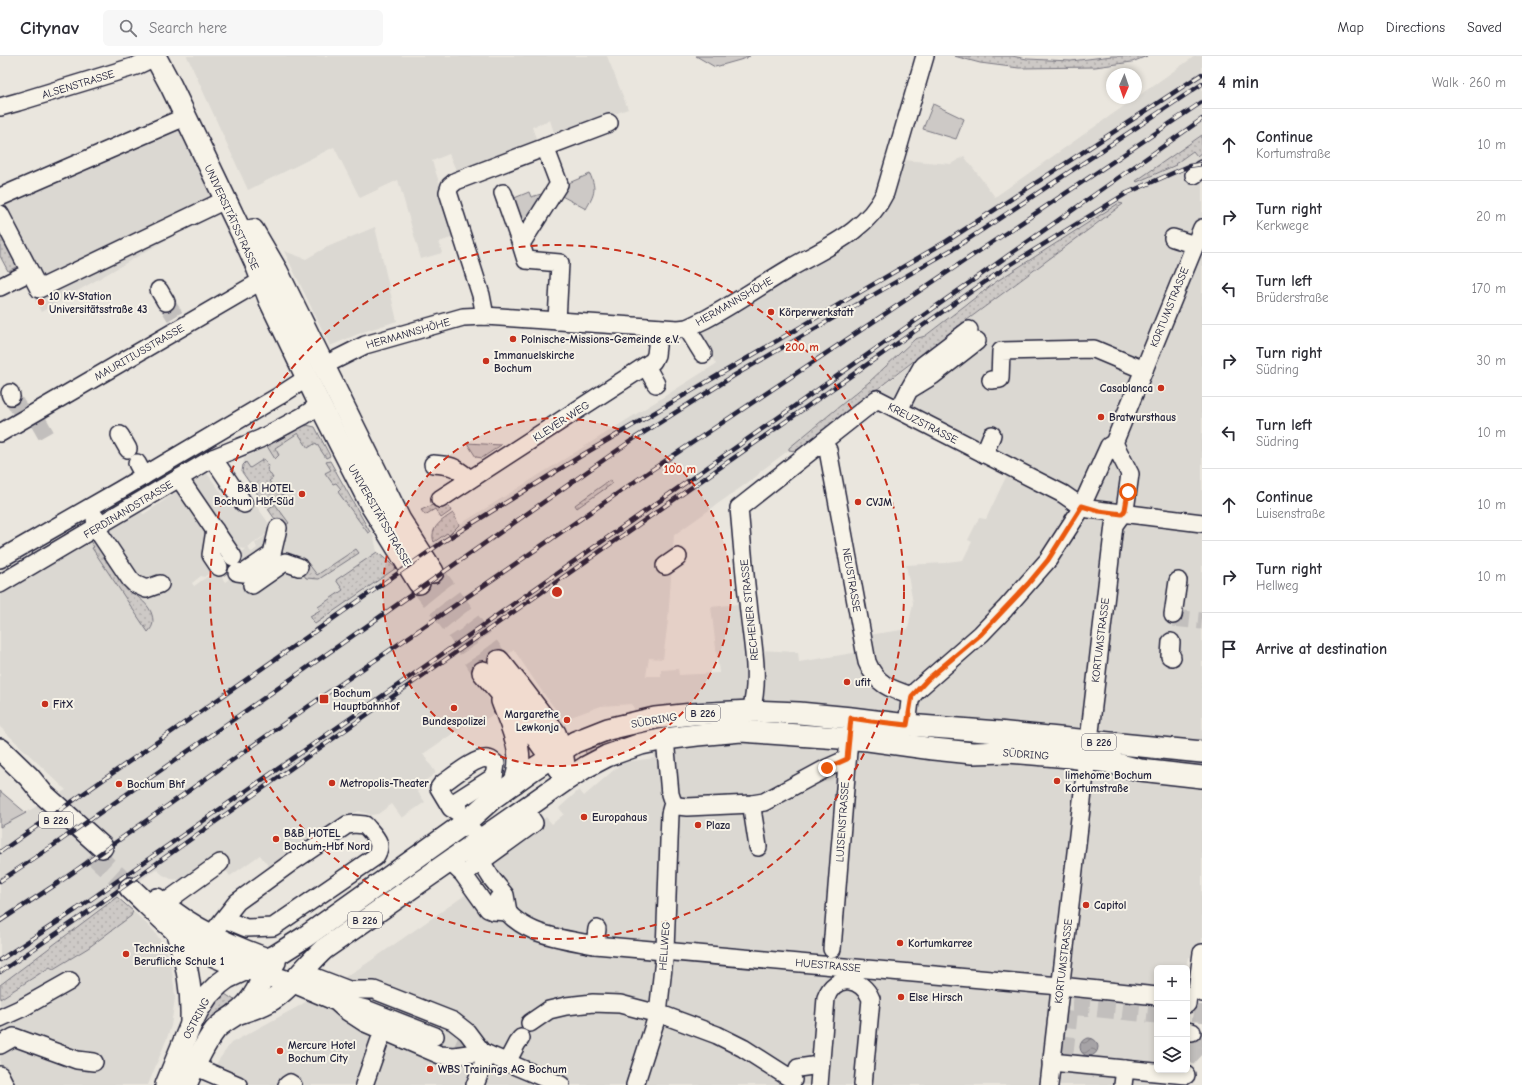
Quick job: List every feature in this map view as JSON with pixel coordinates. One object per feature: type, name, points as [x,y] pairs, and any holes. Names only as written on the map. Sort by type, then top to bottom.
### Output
[{"type":"main road","name":"UNIVERSITÄTSSTRASSE","points":[[159,56],[185,117],[255,262],[269,276],[270,302],[320,405],[372,506],[426,577],[400,520],[323,366],[269,276],[252,229],[159,56]]},
{"type":"main road","points":[[307,378],[323,366]]},
{"type":"main road","points":[[320,405],[323,366]]},
{"type":"main road","points":[[514,783],[519,771],[518,753],[496,676],[521,716],[556,755],[566,780]]},
{"type":"main road","name":"SÜDRING","points":[[720,732],[745,720],[751,711]]},
{"type":"main road","name":"SÜDRING","points":[[556,755],[582,739],[608,729],[632,723],[693,714],[751,711],[799,713],[907,725],[998,732],[1088,750],[1108,762],[1140,770],[1202,777]]},
{"type":"main road","points":[[848,749],[851,718]]},
{"type":"main road","name":"SÜDRING","points":[[566,780],[590,764],[613,753],[641,744],[665,739],[720,732],[741,731],[801,734],[848,749],[972,753],[1088,750],[1202,752]]},
{"type":"main road","name":"B 226","points":[[0,749],[29,777],[43,794],[97,850],[0,768]]},
{"type":"main road","name":"B 226","points":[[260,967],[305,937],[393,874],[462,818],[494,798],[556,755]]},
{"type":"main road","name":"B 226","points":[[177,934],[203,940],[260,967],[295,974],[324,949],[432,873],[456,868],[524,808],[566,780]]},
{"type":"main road","name":"B 226","points":[[190,1024],[191,1003],[189,976],[177,934],[134,885],[163,904],[203,940]]},
{"type":"main road","points":[[295,974],[297,951],[305,937]]},
{"type":"main road","name":"OSTRING","points":[[166,1085],[190,1024],[203,1001],[212,990],[227,978],[260,967],[257,991],[236,1014]]},
{"type":"main road","name":"OSTRING","points":[[186,1085],[194,1066],[215,1030],[222,1023],[236,1014],[268,1003],[278,996],[295,974]]},
{"type":"street","name":"ALSENSTRASSE","points":[[0,107],[136,66],[159,56]]},
{"type":"street","name":"HERMANNSHÖHE","points":[[323,366],[365,345],[463,317],[485,316],[659,328],[687,328],[706,319],[848,235],[872,215],[885,193],[925,56]]},
{"type":"street","points":[[0,197],[185,117]]},
{"type":"street","points":[[485,316],[481,295],[448,192],[450,186],[456,181],[609,123]]},
{"type":"street","points":[[521,244],[559,184],[545,147]]},
{"type":"street","points":[[503,193],[526,260],[560,262],[557,321]]},
{"type":"street","points":[[0,214],[39,289],[225,200]]},
{"type":"street","name":"KORTUMSTRASSE","points":[[912,696],[928,679],[981,634],[1028,584],[1048,560],[1082,506],[1109,446],[1114,443],[1202,228]]},
{"type":"street","points":[[1173,238],[1195,245]]},
{"type":"street","points":[[76,281],[124,248]]},
{"type":"street","points":[[0,287],[30,272]]},
{"type":"street","name":"MAURITIUSSTRASSE","points":[[0,433],[23,409],[179,323],[269,276]]},
{"type":"street","name":"KLEVER WEG","points":[[440,499],[653,361],[656,355],[659,328]]},
{"type":"street","points":[[687,328],[703,354]]},
{"type":"street","points":[[973,336],[930,373],[904,401],[922,365],[973,336]]},
{"type":"street","points":[[990,380],[1000,379],[1001,351],[1094,349],[1144,370]]},
{"type":"street","points":[[646,366],[656,384]]},
{"type":"street","name":"FERDINANDSTRASSE","points":[[0,560],[120,490],[132,456],[246,415],[307,378]]},
{"type":"street","name":"KREUZSTRASSE","points":[[739,508],[877,399],[904,401],[984,454],[1063,494],[1082,506],[1099,511],[1202,523]]},
{"type":"street","name":"FERDINANDSTRASSE","points":[[5,582],[213,458],[260,439],[320,405]]},
{"type":"street","points":[[246,415],[250,415],[260,422],[262,434],[260,439]]},
{"type":"street","points":[[984,454],[992,435]]},
{"type":"street","name":"NEUSTRASSE","points":[[823,442],[828,450],[867,662],[872,672],[882,684],[912,696]]},
{"type":"street","name":"KORTUMSTRASSE","points":[[1048,1085],[1056,1029],[1071,844],[1088,750],[1114,526],[1125,510],[1130,474],[1114,443]]},
{"type":"street","points":[[213,458],[244,504]]},
{"type":"street","points":[[433,464],[452,466],[470,479]]},
{"type":"street","points":[[179,478],[215,530],[243,575]]},
{"type":"street","points":[[120,490],[105,502],[98,510],[95,520],[100,525],[135,584],[140,588],[155,586]]},
{"type":"street","name":"RECHENER STRASSE","points":[[739,508],[755,666],[754,701],[751,711]]},
{"type":"street","points":[[243,575],[272,554],[278,528]]},
{"type":"street","points":[[215,530],[211,555],[219,567]]},
{"type":"street","points":[[243,575],[292,567],[274,545]]},
{"type":"street","points":[[0,560],[5,582]]},
{"type":"street","points":[[1174,615],[1178,581]]},
{"type":"street","points":[[907,725],[912,696]]},
{"type":"street","name":"HELLWEG","points":[[635,1085],[658,1013],[659,950],[670,814],[673,803],[670,794],[665,739]]},
{"type":"street","points":[[673,803],[678,806],[687,807],[752,804],[764,802],[827,768],[848,749]]},
{"type":"street","name":"LUISENSTRASSE","points":[[832,949],[848,749]]},
{"type":"street","points":[[752,804],[752,815],[758,847]]},
{"type":"street","name":"HUESTRASSE","points":[[462,818],[500,898],[516,921],[528,929],[539,940],[596,937],[659,950],[819,964],[848,971],[1060,986],[1154,996]]},
{"type":"street","points":[[203,940],[224,919],[237,902],[347,825],[365,825],[379,843],[380,848],[374,857],[336,885],[273,927],[246,928],[224,919]]},
{"type":"street","points":[[374,857],[393,874],[432,873]]},
{"type":"street","points":[[163,904],[220,863]]},
{"type":"street","points":[[456,868],[488,909],[493,911],[500,898]]},
{"type":"street","points":[[530,1023],[549,1010],[566,1006],[593,1003],[620,1004],[658,1013],[717,1035],[807,1077],[828,993],[834,986],[843,981],[848,971],[845,912],[836,905],[824,911],[819,964],[834,986]]},
{"type":"street","points":[[1191,999],[1197,990],[1202,953]]},
{"type":"street","points":[[848,971],[859,984],[866,989],[871,999],[863,1085]]},
{"type":"street","points":[[295,974],[355,998],[369,1002],[436,1033]]},
{"type":"street","points":[[295,974],[336,1002],[355,1018],[383,1031],[446,1056],[462,1056],[485,1053]]},
{"type":"street","points":[[0,1018],[22,1008],[70,981]]},
{"type":"street","points":[[336,1002],[355,998],[374,990],[452,1021],[468,1032],[485,1053],[561,1085]]},
{"type":"street","points":[[364,1085],[383,1031]]},
{"type":"street","points":[[0,1045],[14,1037],[77,1060],[94,1062]]},
{"type":"street","points":[[507,1062],[516,1043],[521,1038]]},
{"type":"street","points":[[475,1085],[485,1053]]},
{"type":"street","points":[[1051,1062],[1119,1074],[1180,1076]]},
{"type":"street","points":[[194,1066],[238,1085]]},
{"type":"street","points":[[0,1075],[5,1085]]},
{"type":"street","points":[[287,1085],[290,1083],[293,1085]]},
{"type":"shaded area","points":[[187,56],[607,56],[628,109],[555,136],[550,120],[532,127],[538,144],[458,175],[449,154],[432,161],[457,236],[439,242],[442,253],[421,259],[398,180],[360,198],[334,147],[248,190]]},
{"type":"shaded area","points":[[696,56],[750,56],[715,67]]},
{"type":"shaded area","points":[[954,56],[1012,56],[1027,59],[1071,61],[1112,56],[1147,56],[1132,62],[1095,67],[1019,68],[980,63]]},
{"type":"shaded area","points":[[1195,56],[1202,56],[1202,135],[1137,182],[1176,166],[1175,164],[1193,151],[1197,156],[1202,152],[1202,959],[1188,957],[1187,965],[1154,965],[1154,1073],[1172,1073],[1170,1085],[227,1085],[210,1078],[218,1061],[231,1043],[299,1006],[366,964],[471,891],[489,872],[494,854],[546,817],[552,824],[564,814],[559,808],[579,790],[584,796],[623,762],[655,758],[632,704],[601,706],[568,718],[562,718],[514,650],[476,677],[494,708],[492,715],[478,725],[474,719],[423,754],[436,773],[415,788],[425,802],[402,818],[392,804],[378,814],[371,815],[359,811],[335,822],[269,867],[260,855],[230,876],[218,860],[183,880],[171,879],[156,869],[0,985],[0,827],[66,790],[0,727],[0,589],[134,509],[144,514],[206,472],[227,500],[244,504],[249,500],[253,501],[272,528],[271,531],[248,547],[252,552],[257,548],[255,543],[280,526],[242,472],[244,458],[308,425],[315,427],[330,456],[330,461],[374,537],[377,552],[396,568],[447,533],[449,534],[459,525],[716,364],[698,334],[862,234],[903,160],[951,164],[964,156],[995,197],[1127,104],[1142,104],[1142,93]],"holes":[[[1122,204],[963,323],[878,390],[882,402],[1002,463],[1006,477],[986,519],[979,518],[968,540],[972,542],[963,560],[946,563],[906,565],[913,603],[908,629],[862,636],[865,651],[799,662],[798,652],[759,650],[748,603],[711,607],[719,673],[679,675],[678,669],[661,670],[661,676],[646,676],[649,658],[663,659],[668,620],[674,535],[757,476],[761,471],[789,450],[789,448],[869,382],[915,339],[925,336],[997,281],[1072,233]],[[239,548],[246,549],[237,556],[245,567],[225,582],[217,570],[194,586],[192,583],[201,576],[204,577],[221,565],[219,558],[224,554],[238,554]]]},
{"type":"shaded area","points":[[933,104],[964,119],[956,139],[923,129]]},
{"type":"shaded area","points":[[166,120],[177,124],[215,203],[211,214],[41,312],[0,228],[0,185]]},
{"type":"shaded area","points":[[1202,135],[1202,152],[1197,156],[1193,151],[1175,164],[1176,165],[1137,182],[1136,181]]},
{"type":"shaded area","points":[[590,174],[594,192],[586,209],[558,194],[564,185]]},
{"type":"shaded area","points":[[529,192],[531,197],[545,193],[523,230],[512,199]]},
{"type":"shaded area","points":[[1119,203],[1123,204],[963,323],[802,447],[795,451],[789,450],[789,448],[869,382],[915,339],[925,336],[997,281]]},
{"type":"shaded area","points":[[375,227],[397,321],[363,332],[330,346],[284,251],[306,259],[325,248]]},
{"type":"shaded area","points":[[0,228],[18,266],[8,271],[0,256]]},
{"type":"shaded area","points":[[306,425],[315,427],[330,456],[326,458],[316,443],[308,448],[298,433],[275,448],[279,455],[275,459],[267,446]]},
{"type":"shaded area","points":[[467,443],[501,445],[482,458],[476,457]]},
{"type":"shaded area","points":[[534,446],[448,505],[451,511],[441,518],[435,509],[425,515],[421,510],[435,504]]},
{"type":"shaded area","points":[[264,459],[269,466],[267,469],[273,478],[269,481],[276,491],[285,485],[283,487],[286,492],[266,506],[242,472],[243,465],[246,462],[250,468]]},
{"type":"shaded area","points":[[330,461],[370,532],[368,533],[338,492],[341,489],[336,483],[333,484],[325,473],[331,470],[326,462]]},
{"type":"shaded area","points":[[610,480],[612,484],[577,508],[575,505]]},
{"type":"shaded area","points":[[275,504],[289,523],[281,528],[268,509]]},
{"type":"shaded area","points":[[453,513],[459,525],[449,535],[447,533],[434,542],[433,533],[435,529],[441,522]]},
{"type":"shaded area","points":[[93,539],[97,542],[130,589],[149,608],[153,623],[148,632],[92,548],[94,547],[90,541]]},
{"type":"shaded area","points":[[356,549],[359,553],[319,579],[306,578],[301,571],[301,568],[308,563],[317,575]]},
{"type":"shaded area","points":[[377,552],[396,568],[315,624],[310,616],[320,610],[318,607],[343,590],[336,580]]},
{"type":"shaded area","points":[[690,720],[691,725],[588,758],[584,748],[619,735]]},
{"type":"shaded area","points":[[0,791],[26,813],[0,827]]},
{"type":"shaded area","points":[[117,897],[133,911],[131,916],[88,948],[53,969],[50,967],[0,999],[0,985]]},
{"type":"shaded area","points":[[133,911],[154,931],[165,947],[171,964],[174,986],[175,998],[171,1026],[148,1085],[0,1085],[0,999],[50,967],[51,968],[133,913]]},
{"type":"shaded area","points":[[220,991],[236,1001],[216,1014],[190,1041]]},
{"type":"water","points":[[1089,1038],[1095,1041],[1098,1047],[1095,1053],[1089,1056],[1083,1053],[1080,1047],[1083,1041]]},
{"type":"tunnel","points":[[166,302],[176,318]]},
{"type":"tunnel","points":[[11,396],[20,410]]},
{"type":"tunnel","points":[[38,421],[46,435]]},
{"type":"tunnel","points":[[433,572],[499,661]]},
{"type":"tunnel","points":[[419,583],[455,628],[483,672]]},
{"type":"tunnel","points":[[1173,618],[1202,621]]},
{"type":"tunnel","points":[[92,853],[130,888]]},
{"type":"tunnel","points":[[1202,1005],[1198,1047],[1202,1047]]},
{"type":"tunnel","points":[[1080,1063],[1064,1062],[1070,1006],[1154,1015]]},
{"type":"tunnel","points":[[1190,1056],[1198,1047],[1201,1036]]},
{"type":"tunnel","points":[[456,1042],[485,1055]]},
{"type":"railway","points":[[0,852],[444,541],[584,454],[947,241],[1202,74]]},
{"type":"railway","points":[[0,881],[54,845],[635,438],[735,375],[958,246],[1202,84]]},
{"type":"railway","points":[[0,921],[58,883],[326,694],[650,471],[1202,102]]},
{"type":"railway","points":[[0,960],[77,909],[431,662],[1202,119]]},
{"type":"railway","points":[[0,972],[1005,268],[1127,193],[1189,166],[1202,164]]},
{"type":"place","name":"10 kV-Station Universitätsstraße 43","points":[[41,302]]},
{"type":"place","name":"Körperwerkstatt","points":[[771,312]]},
{"type":"place","name":"Polnische-Missions-Gemeinde e.V.","points":[[513,339]]},
{"type":"place","name":"Immanuelskirche Bochum","points":[[486,361]]},
{"type":"place","name":"Casablanca","points":[[1161,388]]},
{"type":"place","name":"Bratwursthaus","points":[[1101,417]]},
{"type":"place","name":"B&B HOTEL Bochum Hbf-Süd","points":[[302,494]]},
{"type":"place","name":"CVJM","points":[[858,502]]},
{"type":"place","name":"ufit","points":[[847,682]]},
{"type":"place","name":"Bochum Hauptbahnhof","points":[[324,699]]},
{"type":"place","name":"FitX","points":[[45,704]]},
{"type":"place","name":"Bundespolizei","points":[[454,708]]},
{"type":"place","name":"Margarethe Lewkonja","points":[[567,720]]},
{"type":"place","name":"limehome Bochum Kortumstraße","points":[[1057,781]]},
{"type":"place","name":"Metropolis-Theater","points":[[332,783]]},
{"type":"place","name":"Bochum Bhf","points":[[119,784]]},
{"type":"place","name":"Europahaus","points":[[584,817]]},
{"type":"place","name":"Plaza","points":[[698,825]]},
{"type":"place","name":"B&B HOTEL Bochum-Hbf Nord","points":[[276,839]]},
{"type":"place","name":"Capitol","points":[[1086,905]]},
{"type":"place","name":"Kortumkarree","points":[[900,943]]},
{"type":"place","name":"Technische Berufliche Schule 1","points":[[126,954]]},
{"type":"place","name":"Else Hirsch","points":[[901,997]]},
{"type":"place","name":"Mercure Hotel Bochum City","points":[[280,1051]]},
{"type":"place","name":"WBS Trainings AG Bochum","points":[[430,1069]]},
{"type":"route","points":[[827,768],[847,759],[851,718],[907,725],[912,696],[928,679],[981,634],[1028,584],[1048,560],[1082,506],[1099,511],[1122,514],[1125,510],[1128,492]]}]
